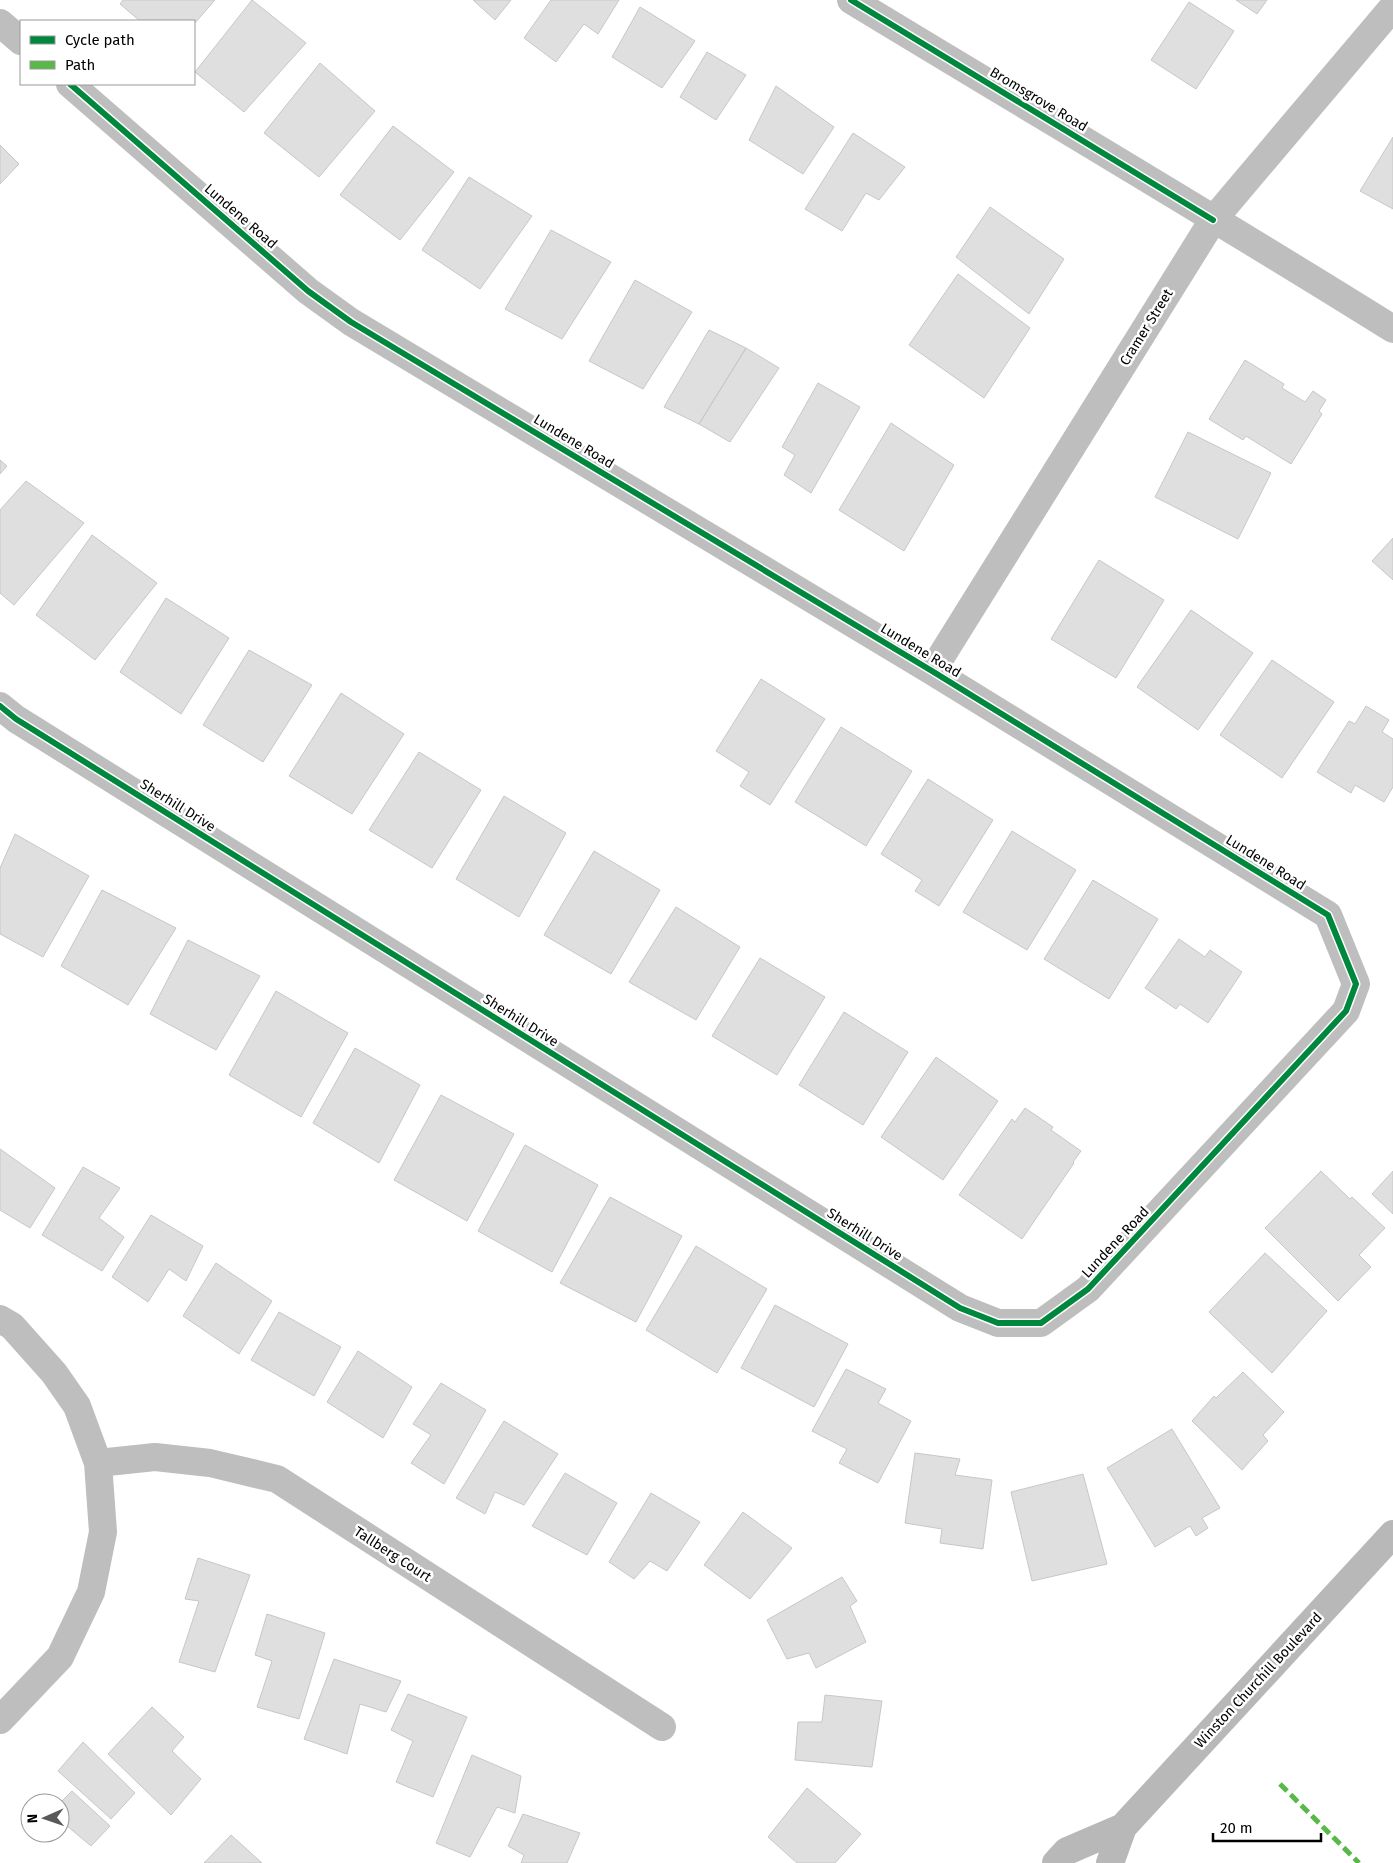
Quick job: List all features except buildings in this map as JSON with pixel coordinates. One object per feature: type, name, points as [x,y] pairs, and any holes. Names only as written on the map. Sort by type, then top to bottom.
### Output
[{"type":"main road","name":"Winston Churchill Boulevard","points":[[1110,1863],[1123,1827],[1393,1534]]},
{"type":"main road","name":"Winston Churchill Boulevard","points":[[1056,1863],[1067,1851],[1123,1827]]},
{"type":"street","name":"Bromsgrove Road","points":[[851,0],[1393,329]]},
{"type":"street","name":"Cramer Street","points":[[932,670],[1213,220],[1393,7]]},
{"type":"street","points":[[0,23],[20,40]]},
{"type":"street","name":"Lundene Road","points":[[71,85],[308,291],[351,322],[932,670],[1328,915],[1356,984],[1346,1011],[1088,1289],[1041,1323]]},
{"type":"street","name":"Sherhill Drive","points":[[0,706],[16,719],[960,1308],[998,1323],[1041,1323]]},
{"type":"street","points":[[0,1318],[12,1326],[54,1373],[77,1406],[98,1463],[103,1532],[91,1592],[60,1658],[0,1720]]},
{"type":"street","name":"Tallberg Court","points":[[98,1463],[155,1457],[210,1463],[277,1479],[662,1727]]},
{"type":"marked path","points":[[1280,1784],[1359,1863]]},
{"type":"cycle path","points":[[851,0],[1213,220]]},
{"type":"cycle path","points":[[0,706],[16,719],[960,1308],[998,1323],[1041,1323],[1088,1289],[1346,1011],[1356,984],[1328,915],[932,671],[351,322],[308,291],[71,85]]}]
